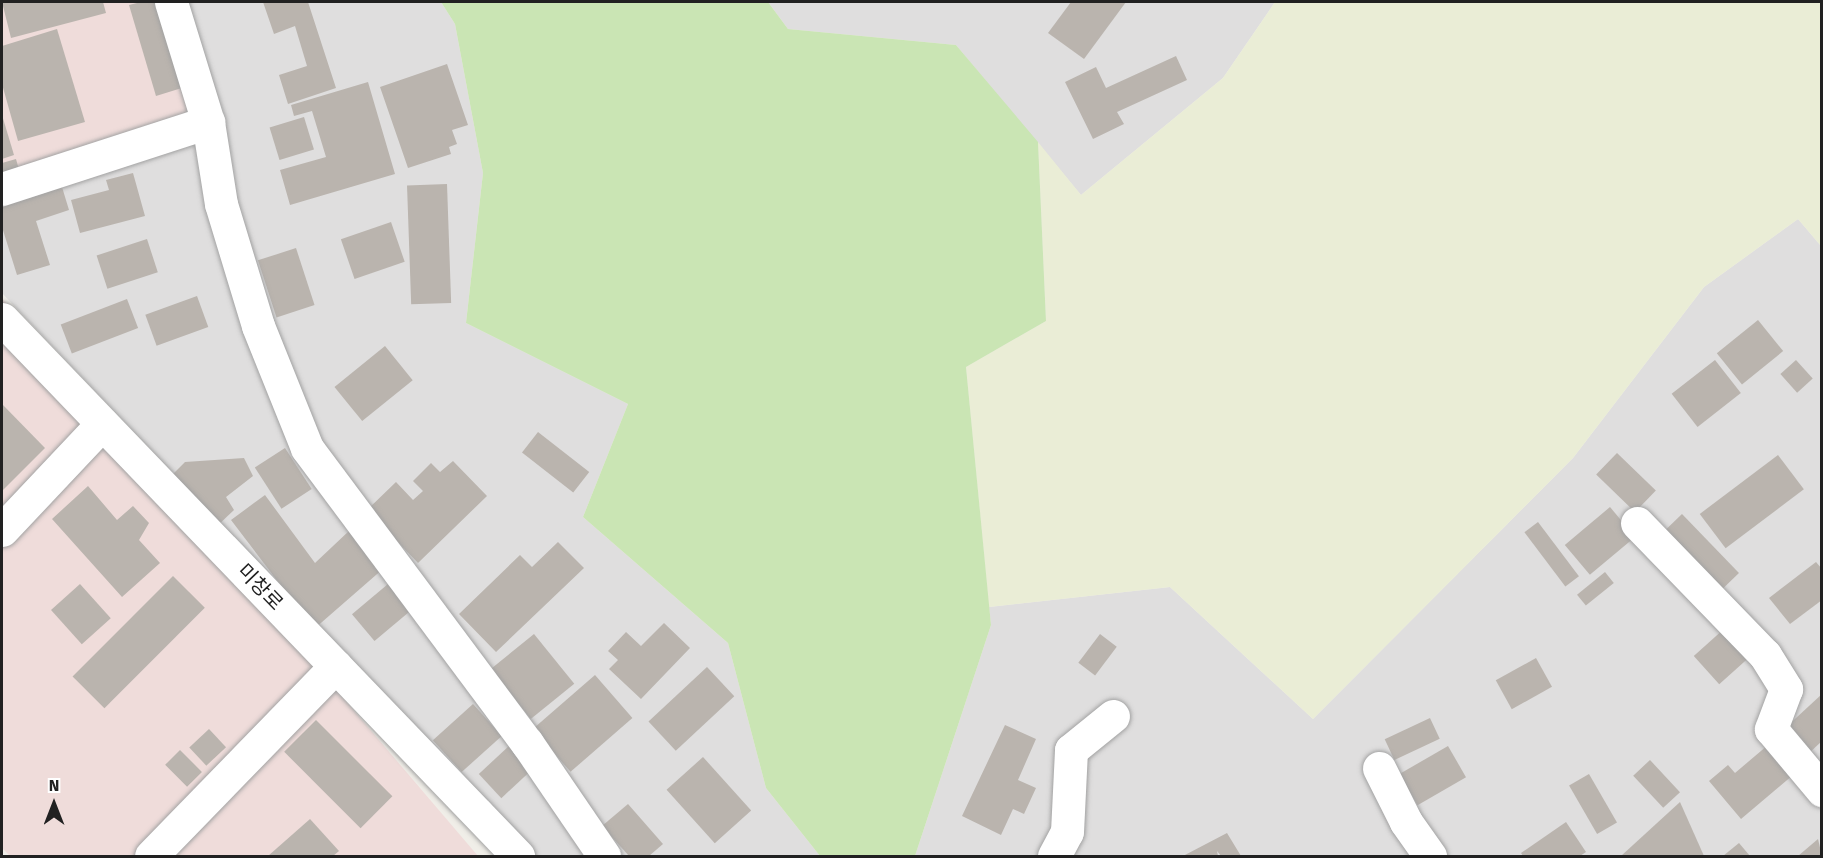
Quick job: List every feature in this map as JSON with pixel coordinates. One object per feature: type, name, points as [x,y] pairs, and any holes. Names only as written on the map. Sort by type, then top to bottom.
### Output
[{"type":"street","points":[[171,2],[208,122],[221,204],[244,281],[307,447],[527,743],[604,856]]},
{"type":"street","points":[[2,189],[208,122]]},
{"type":"street","name":"미창로","points":[[2,319],[336,666],[505,852]]},
{"type":"street","points":[[2,530],[102,424]]},
{"type":"street","points":[[1637,523],[1765,656],[1786,689],[1771,729],[1821,790]]},
{"type":"street","points":[[151,856],[336,666]]},
{"type":"street","points":[[1054,856],[1067,832],[1071,750],[1113,716]]},
{"type":"street","points":[[1379,768],[1406,822],[1430,856]]},
{"type":"shaded area","points":[[2,2],[157,2],[198,143],[2,207]]},
{"type":"shaded area","points":[[160,2],[441,2],[455,24],[483,173],[466,323],[628,404],[583,517],[728,643],[766,788],[820,856],[535,856],[2,293],[2,207],[197,143]]},
{"type":"shaded area","points":[[768,2],[1275,2],[1223,78],[1081,195],[956,45],[788,29]]},
{"type":"shaded area","points":[[1798,219],[1821,246],[1821,856],[915,856],[991,625],[989,607],[1170,587],[1313,719],[1573,458],[1704,287]]},
{"type":"shaded area","points":[[2,298],[478,856],[10,856],[2,848]]},
{"type":"green space","points":[[441,2],[768,2],[788,29],[956,45],[1038,142],[1046,321],[966,367],[991,625],[915,856],[820,856],[766,788],[728,643],[583,517],[628,404],[466,323],[483,173],[455,24]]},
{"type":"green space","points":[[1275,2],[1821,2],[1821,246],[1798,219],[1704,287],[1573,458],[1313,719],[1170,587],[989,607],[966,367],[1046,321],[1038,142],[1081,195],[1223,78]]},
{"type":"building","points":[[2,2],[103,2],[106,13],[11,38]]},
{"type":"building","points":[[141,2],[160,2],[185,87],[156,96],[129,5]]},
{"type":"building","points":[[263,2],[308,2],[336,88],[288,104],[279,75],[307,66],[295,26],[274,34]]},
{"type":"building","points":[[1071,2],[1126,2],[1084,59],[1048,33]]},
{"type":"building","points":[[57,29],[85,122],[18,141],[2,84],[2,46]]},
{"type":"building","points":[[1176,56],[1187,80],[1117,112],[1124,124],[1093,139],[1065,82],[1096,67],[1106,88]]},
{"type":"building","points":[[447,64],[468,125],[452,130],[457,144],[449,147],[451,154],[408,168],[380,87]]},
{"type":"building","points":[[368,82],[395,174],[290,205],[280,170],[326,157],[312,111],[294,116],[291,105]]},
{"type":"building","points":[[2,115],[14,155],[2,159]]},
{"type":"building","points":[[304,117],[314,150],[280,160],[270,128]]},
{"type":"building","points":[[16,159],[21,177],[2,183],[2,163]]},
{"type":"building","points":[[133,173],[145,216],[80,233],[71,200],[109,190],[106,180]]},
{"type":"building","points":[[447,184],[451,303],[411,304],[407,185]]},
{"type":"building","points":[[62,187],[69,210],[36,221],[50,265],[17,275],[2,227],[2,207]]},
{"type":"building","points":[[391,222],[405,262],[355,279],[341,239]]},
{"type":"building","points":[[147,239],[158,272],[107,289],[97,255]]},
{"type":"building","points":[[296,248],[315,305],[276,317],[258,260]]},
{"type":"building","points":[[197,296],[208,327],[157,346],[145,315]]},
{"type":"building","points":[[127,299],[138,328],[72,353],[61,324]]},
{"type":"building","points":[[1758,320],[1783,351],[1742,384],[1717,353]]},
{"type":"building","points":[[385,346],[413,380],[362,421],[334,387]]},
{"type":"building","points":[[1715,360],[1741,393],[1698,427],[1672,394]]},
{"type":"building","points":[[1796,360],[1813,379],[1797,393],[1780,374]]},
{"type":"building","points":[[2,404],[45,448],[2,491]]},
{"type":"building","points":[[538,432],[589,472],[573,493],[522,452]]},
{"type":"building","points":[[285,448],[312,489],[281,509],[255,468]]},
{"type":"building","points":[[1617,453],[1656,491],[1635,512],[1596,475]]},
{"type":"building","points":[[1778,455],[1804,489],[1726,548],[1700,514]]},
{"type":"building","points":[[244,458],[253,476],[226,497],[234,510],[216,527],[170,477],[185,462]]},
{"type":"building","points":[[453,461],[487,496],[418,563],[367,510],[396,482],[413,500],[423,491],[413,481],[431,463],[440,472]]},
{"type":"building","points":[[88,486],[117,520],[133,506],[149,523],[139,540],[160,563],[122,597],[52,519]]},
{"type":"building","points":[[265,495],[315,563],[350,530],[384,568],[314,629],[231,520]]},
{"type":"building","points":[[1610,507],[1635,537],[1590,575],[1565,545]]},
{"type":"building","points":[[1682,514],[1739,573],[1716,595],[1659,536]]},
{"type":"building","points":[[1538,522],[1579,576],[1565,587],[1524,532]]},
{"type":"building","points":[[558,542],[584,568],[496,652],[459,614],[520,555],[532,567]]},
{"type":"building","points":[[1816,562],[1822,569],[1822,600],[1790,624],[1769,598]]},
{"type":"building","points":[[1605,572],[1614,583],[1586,606],[1577,595]]},
{"type":"building","points":[[173,576],[205,608],[104,708],[73,676]]},
{"type":"building","points":[[80,584],[111,618],[82,644],[51,610]]},
{"type":"building","points":[[388,584],[410,611],[374,641],[352,614]]},
{"type":"building","points":[[664,623],[690,648],[641,699],[609,669],[618,660],[608,651],[626,632],[641,646]]},
{"type":"building","points":[[1725,628],[1750,656],[1719,684],[1694,656]]},
{"type":"building","points":[[534,634],[574,684],[531,719],[490,669]]},
{"type":"building","points":[[1100,634],[1117,647],[1095,675],[1078,663]]},
{"type":"building","points":[[1536,658],[1552,687],[1512,709],[1496,680]]},
{"type":"building","points":[[707,667],[734,696],[676,751],[648,722]]},
{"type":"building","points":[[595,675],[632,718],[571,772],[533,729]]},
{"type":"building","points":[[1822,694],[1822,741],[1807,755],[1783,730]]},
{"type":"building","points":[[473,704],[502,736],[462,772],[433,740]]},
{"type":"building","points":[[1430,718],[1440,739],[1394,760],[1385,739]]},
{"type":"building","points":[[316,720],[392,796],[361,828],[284,752]]},
{"type":"building","points":[[1005,725],[1036,739],[1018,780],[1036,788],[1024,814],[1013,809],[1001,835],[962,816]]},
{"type":"building","points":[[209,729],[226,747],[206,766],[189,747]]},
{"type":"building","points":[[511,744],[534,768],[501,798],[479,774]]},
{"type":"building","points":[[1768,745],[1793,775],[1741,819],[1709,781],[1728,765],[1735,773]]},
{"type":"building","points":[[1448,746],[1466,777],[1418,805],[1400,774]]},
{"type":"building","points":[[180,750],[202,772],[187,787],[165,765]]},
{"type":"building","points":[[703,757],[751,811],[715,843],[667,790]]},
{"type":"building","points":[[1650,760],[1680,792],[1663,808],[1633,776]]},
{"type":"building","points":[[1589,774],[1617,822],[1597,834],[1569,786]]},
{"type":"building","points":[[1680,802],[1704,856],[1621,856]]},
{"type":"building","points":[[628,804],[663,844],[649,856],[629,856],[602,826]]},
{"type":"building","points":[[310,819],[339,851],[333,856],[268,856]]},
{"type":"building","points":[[1566,822],[1586,852],[1580,856],[1523,856],[1521,853]]},
{"type":"building","points":[[1227,833],[1241,856],[1221,856],[1217,851],[1218,856],[1183,856]]},
{"type":"building","points":[[1818,839],[1822,856],[1798,856]]},
{"type":"building","points":[[1739,843],[1750,856],[1723,856]]}]
